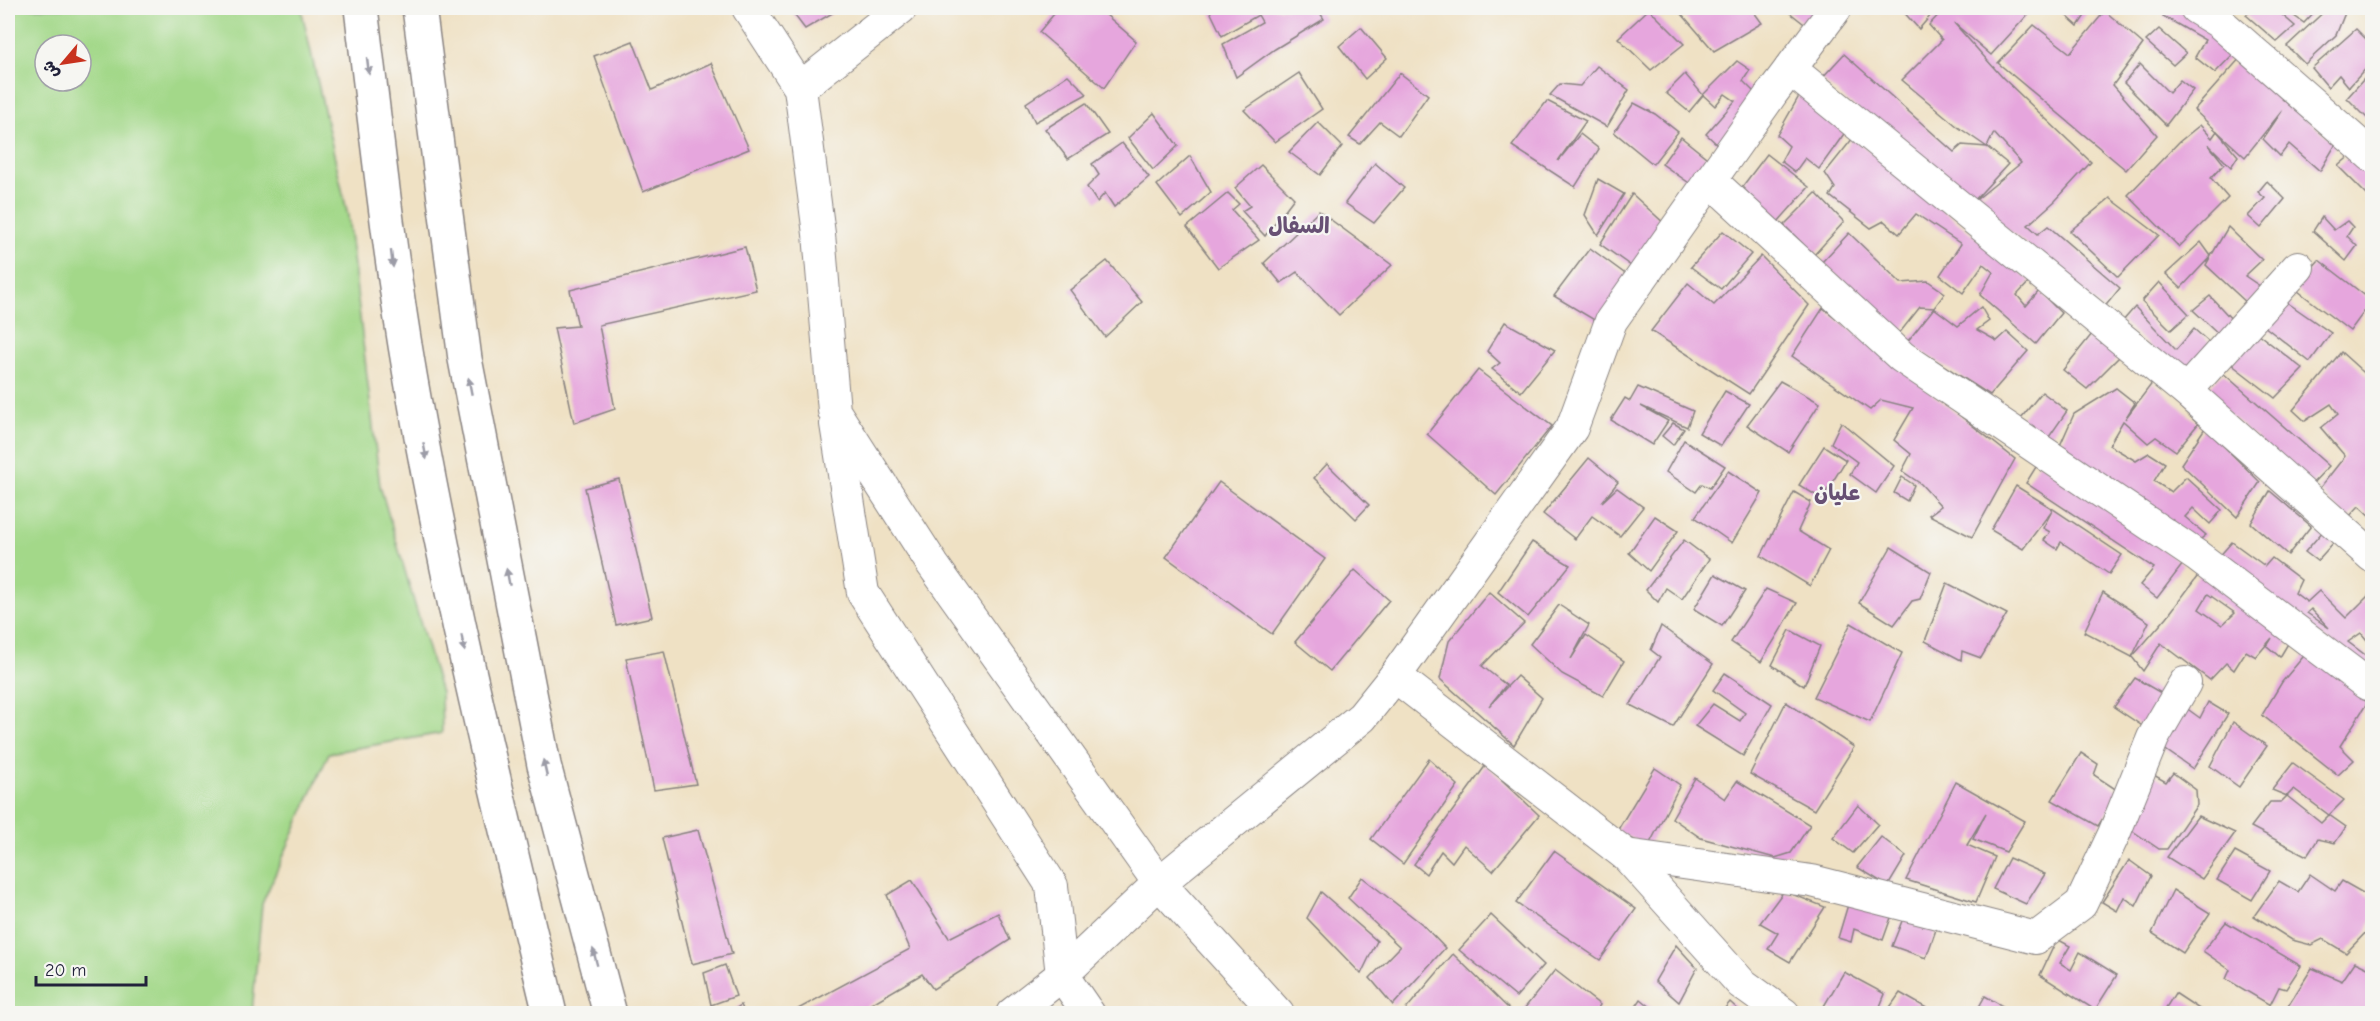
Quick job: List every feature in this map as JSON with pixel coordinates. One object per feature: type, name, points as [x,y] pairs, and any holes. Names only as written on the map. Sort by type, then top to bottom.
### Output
[{"type":"main road","points":[[361,8],[393,265],[410,377],[469,674],[550,1014]]},
{"type":"main road","points":[[419,8],[465,359],[544,765],[610,1014]]},
{"type":"street","points":[[748,8],[800,88],[819,234],[834,411],[863,593],[1052,886],[1062,975],[1089,1014]]},
{"type":"street","points":[[800,88],[901,8]]},
{"type":"street","points":[[1012,1014],[1062,975],[1159,883],[1362,717],[1395,676],[1572,428],[1611,321],[1710,180],[1836,8]]},
{"type":"street","points":[[2216,12],[2373,156]]},
{"type":"street","points":[[1790,69],[2186,391],[2373,556]]},
{"type":"street","points":[[1710,180],[1902,357],[2197,556],[2367,684]]},
{"type":"street","points":[[2186,391],[2298,267]]},
{"type":"street","points":[[834,411],[933,565],[1159,883],[1278,1014]]},
{"type":"street","points":[[1395,676],[1626,855],[1741,983],[1784,1014]]},
{"type":"street","points":[[1626,855],[1812,881],[2036,938],[2081,904],[2114,834],[2153,738],[2185,683]]},
{"type":"green space","points":[[8,8],[301,8],[348,216],[380,486],[441,693],[442,733],[329,753],[262,904],[252,1013],[8,1013]]},
{"type":"building","points":[[789,8],[841,8],[805,29]]},
{"type":"building","points":[[1059,8],[1098,8],[1136,41],[1104,88],[1039,32]]},
{"type":"building","points":[[1317,8],[1324,19],[1275,49],[1236,77],[1223,44],[1262,22],[1258,15],[1222,36],[1209,9]]},
{"type":"building","points":[[1688,8],[1751,8],[1762,23],[1714,51],[1681,13]]},
{"type":"building","points":[[1784,8],[1823,8],[1808,27]]},
{"type":"building","points":[[1900,8],[1937,8],[1919,29]]},
{"type":"building","points":[[1945,8],[2034,8],[1991,55],[1954,23],[2003,78],[2091,162],[2055,201],[2028,225],[2038,234],[2048,226],[2120,288],[2103,309],[2016,236],[1971,204],[2021,163],[1994,133],[1987,147],[1958,127],[1902,80],[1942,40],[1929,25]]},
{"type":"building","points":[[2058,8],[2090,8],[2078,26]]},
{"type":"building","points":[[2170,8],[2175,8],[2215,33],[2236,51],[2215,73],[2195,57],[2205,40],[2163,16]]},
{"type":"building","points":[[2252,8],[2274,8],[2295,26],[2277,42],[2246,15]]},
{"type":"building","points":[[2283,8],[2318,8],[2304,23]]},
{"type":"building","points":[[2328,8],[2347,8],[2336,35],[2305,64],[2287,46]]},
{"type":"building","points":[[1649,9],[1684,44],[1651,70],[1618,38]]},
{"type":"building","points":[[2105,11],[2143,44],[2113,85],[2157,135],[2126,170],[1998,63],[2034,25],[2070,53]]},
{"type":"building","points":[[1361,27],[1387,58],[1365,79],[1339,46]]},
{"type":"building","points":[[2159,29],[2186,53],[2173,65],[2146,41]]},
{"type":"building","points":[[2356,29],[2372,45],[2372,62],[2349,87],[2339,75],[2328,87],[2312,68]]},
{"type":"building","points":[[633,41],[652,90],[711,63],[749,149],[643,192],[594,56]]},
{"type":"building","points":[[1844,54],[1954,152],[1962,145],[1987,147],[2008,164],[1971,204],[1821,79]]},
{"type":"building","points":[[2241,57],[2288,104],[2336,144],[2320,171],[2289,144],[2280,156],[2263,139],[2282,111],[2245,157],[2194,110]]},
{"type":"building","points":[[1737,61],[1750,70],[1743,81],[1759,97],[1721,148],[1706,134],[1735,101],[1725,94],[1715,106],[1703,95]]},
{"type":"building","points":[[2140,64],[2169,93],[2180,80],[2193,90],[2166,125],[2124,83]]},
{"type":"building","points":[[1597,66],[1629,90],[1607,127],[1550,95],[1560,84],[1580,86]]},
{"type":"building","points":[[2372,70],[2372,123],[2347,98]]},
{"type":"building","points":[[1299,73],[1322,109],[1275,142],[1244,110]]},
{"type":"building","points":[[1400,73],[1428,95],[1399,136],[1380,122],[1360,144],[1349,137]]},
{"type":"building","points":[[1685,74],[1703,95],[1689,112],[1666,93]]},
{"type":"building","points":[[1068,75],[1087,94],[1035,122],[1026,103]]},
{"type":"building","points":[[1802,91],[1846,131],[1819,169],[1805,158],[1795,172],[1781,161],[1789,146],[1777,135]]},
{"type":"building","points":[[1547,101],[1586,121],[1558,161],[1580,134],[1599,149],[1575,187],[1512,146]]},
{"type":"building","points":[[1086,103],[1108,134],[1068,159],[1045,129]]},
{"type":"building","points":[[1634,103],[1655,114],[1678,132],[1653,164],[1614,132]]},
{"type":"building","points":[[1154,113],[1178,146],[1153,170],[1128,138]]},
{"type":"building","points":[[1318,122],[1342,146],[1320,175],[1289,152]]},
{"type":"building","points":[[2200,125],[2212,138],[2217,131],[2238,156],[2231,167],[2208,144],[2224,164],[2211,178],[2228,198],[2179,247],[2128,195],[2179,142]]},
{"type":"building","points":[[1681,137],[1712,162],[1695,187],[1662,164]]},
{"type":"building","points":[[1853,138],[2030,281],[2017,295],[2026,306],[2039,291],[2061,313],[2036,344],[1980,295],[1993,272],[1983,264],[1963,293],[1940,275],[1961,244],[1916,214],[1899,234],[1884,221],[1871,228],[1830,196],[1835,188],[1825,173]]},
{"type":"building","points":[[1122,143],[1149,177],[1114,207],[1105,193],[1097,202],[1087,187],[1099,175],[1092,164]]},
{"type":"building","points":[[1767,154],[1809,187],[1777,223],[1742,187]]},
{"type":"building","points":[[2352,154],[2372,173],[2372,200],[2338,166]]},
{"type":"building","points":[[1190,156],[1211,192],[1182,218],[1157,185]]},
{"type":"building","points":[[1375,163],[1404,188],[1374,223],[1345,203]]},
{"type":"building","points":[[1261,165],[1294,198],[1265,236],[1242,211],[1250,206],[1235,188]]},
{"type":"building","points":[[1598,179],[1624,194],[1598,235],[1585,215]]},
{"type":"building","points":[[2267,181],[2285,199],[2261,228],[2248,216],[2265,198],[2258,192]]},
{"type":"building","points":[[1228,193],[1239,204],[1232,210],[1259,240],[1218,268],[1187,227]]},
{"type":"building","points":[[1816,193],[1844,222],[1814,255],[1784,225]]},
{"type":"building","points":[[1632,194],[1667,226],[1638,271],[1600,244]]},
{"type":"building","points":[[2110,198],[2159,235],[2118,277],[2070,231]]},
{"type":"building","points":[[1319,211],[1392,265],[1339,315],[1297,272],[1281,283],[1264,263]]},
{"type":"building","points":[[2322,217],[2334,230],[2347,221],[2353,227],[2347,236],[2357,246],[2346,261],[2313,231]]},
{"type":"building","points":[[2228,227],[2262,260],[2245,276],[2264,289],[2249,305],[2206,265]]},
{"type":"building","points":[[1723,231],[1751,254],[1721,289],[1691,267]]},
{"type":"building","points":[[1849,233],[1901,283],[1928,281],[1945,293],[1934,308],[1920,307],[1898,335],[1822,262]]},
{"type":"building","points":[[2201,242],[2211,256],[2181,288],[2166,274]]},
{"type":"building","points":[[745,247],[756,290],[599,325],[615,409],[574,423],[554,328],[578,326],[570,290]]},
{"type":"building","points":[[1590,248],[1628,276],[1601,324],[1554,296]]},
{"type":"building","points":[[1761,256],[1809,305],[1749,394],[1651,331],[1688,283],[1714,305]]},
{"type":"building","points":[[2319,260],[2372,301],[2350,331],[2294,288]]},
{"type":"building","points":[[1107,261],[1142,302],[1105,337],[1070,290]]},
{"type":"building","points":[[2159,282],[2189,314],[2171,330],[2142,301]]},
{"type":"building","points":[[2210,296],[2234,322],[2221,336],[2193,310]]},
{"type":"building","points":[[2285,301],[2331,333],[2310,362],[2264,326]]},
{"type":"building","points":[[1981,307],[1989,321],[1977,330],[1997,341],[2007,332],[2028,351],[1990,395],[1907,342],[1934,308],[1958,326]]},
{"type":"building","points":[[2135,307],[2176,350],[2194,329],[2211,344],[2184,376],[2122,322]]},
{"type":"building","points":[[1823,308],[2015,459],[1972,537],[1929,515],[1941,506],[1921,484],[1902,471],[1911,454],[1894,440],[1913,408],[1881,400],[1870,410],[1792,356]]},
{"type":"building","points":[[1505,322],[1555,350],[1521,392],[1492,369],[1500,363],[1487,351]]},
{"type":"building","points":[[2257,333],[2303,369],[2275,398],[2231,364]]},
{"type":"building","points":[[2092,334],[2119,357],[2087,389],[2063,370]]},
{"type":"building","points":[[2341,352],[2372,380],[2372,518],[2359,506],[2347,519],[2319,489],[2345,456],[2321,428],[2338,414],[2331,404],[2305,421],[2293,410]]},
{"type":"building","points":[[1478,370],[1552,426],[1496,495],[1427,434]]},
{"type":"building","points":[[2223,373],[2329,466],[2310,486],[2205,393]]},
{"type":"building","points":[[1780,381],[1820,403],[1788,452],[1747,425]]},
{"type":"building","points":[[2153,382],[2198,424],[2176,451],[2156,437],[2148,443],[2123,421],[2109,445],[2136,461],[2149,453],[2165,463],[2154,481],[2171,492],[2186,477],[2222,510],[2210,524],[2193,508],[2185,517],[2206,535],[2198,541],[2058,450],[2074,414],[2116,388],[2135,403],[2125,419]]},
{"type":"building","points":[[1638,387],[1693,411],[1687,427],[1641,406],[1668,421],[1652,445],[1611,420],[1625,398],[1630,401]]},
{"type":"building","points":[[1725,391],[1749,404],[1721,446],[1699,433]]},
{"type":"building","points":[[2042,392],[2067,411],[2047,440],[2021,418]]},
{"type":"building","points":[[1841,422],[1894,466],[1876,493],[1850,474],[1857,462],[1831,443]]},
{"type":"building","points":[[1673,423],[1684,429],[1673,445],[1662,436]]},
{"type":"building","points":[[2205,428],[2260,482],[2237,517],[2181,464]]},
{"type":"building","points":[[1684,440],[1725,466],[1710,488],[1702,484],[1696,492],[1666,472]]},
{"type":"building","points":[[1824,446],[1846,460],[1822,499],[1799,485]]},
{"type":"building","points":[[1589,458],[1618,482],[1602,502],[1617,488],[1643,507],[1620,536],[1592,516],[1575,539],[1543,514]]},
{"type":"building","points":[[2039,462],[2183,564],[2157,598],[2140,585],[2154,568],[2026,483]]},
{"type":"building","points":[[1327,464],[1369,505],[1356,519],[1314,478]]},
{"type":"building","points":[[1728,471],[1762,493],[1732,543],[1695,517]]},
{"type":"building","points":[[1902,477],[1914,485],[1907,501],[1894,493]]},
{"type":"building","points":[[619,479],[652,617],[616,625],[585,488]]},
{"type":"building","points":[[1219,482],[1325,559],[1272,634],[1166,557]]},
{"type":"building","points":[[2016,486],[2053,509],[2023,549],[1991,530]]},
{"type":"building","points":[[2270,491],[2311,526],[2288,555],[2251,523]]},
{"type":"building","points":[[1794,492],[1811,502],[1798,531],[1829,550],[1810,586],[1761,556]]},
{"type":"building","points":[[2053,509],[2122,555],[2109,574],[2061,542],[2057,549],[2044,540],[2050,532],[2043,528]]},
{"type":"building","points":[[1655,516],[1678,531],[1649,571],[1629,553]]},
{"type":"building","points":[[2324,530],[2335,541],[2317,561],[2305,552]]},
{"type":"building","points":[[1684,540],[1709,559],[1682,599],[1666,588],[1658,602],[1646,590]]},
{"type":"building","points":[[1532,542],[1570,565],[1528,617],[1498,592]]},
{"type":"building","points":[[2232,542],[2265,566],[2272,558],[2301,580],[2295,593],[2307,602],[2319,591],[2346,618],[2372,592],[2372,646],[2361,633],[2348,642],[2372,660],[2366,669],[2217,559]],"holes":[[[2311,609],[2329,628],[2307,613]]]},
{"type":"building","points":[[1891,547],[1931,572],[1920,599],[1912,601],[1894,625],[1859,603]]},
{"type":"building","points":[[1355,570],[1389,600],[1330,671],[1295,642]]},
{"type":"building","points":[[2200,573],[2292,637],[2280,657],[2267,646],[2272,638],[2256,657],[2246,651],[2234,670],[2226,663],[2210,680],[2161,643],[2143,671],[2132,657],[2167,617]],"holes":[[[2208,594],[2235,613],[2222,625],[2199,609]]]},
{"type":"building","points":[[1715,574],[1745,591],[1722,626],[1694,609]]},
{"type":"building","points":[[1947,583],[2007,614],[1981,658],[1962,651],[1961,660],[1925,641]]},
{"type":"building","points":[[1766,589],[1797,603],[1761,662],[1731,642]]},
{"type":"building","points":[[1489,592],[1524,623],[1482,666],[1506,685],[1489,706],[1517,676],[1542,698],[1514,745],[1440,679],[1449,641]]},
{"type":"building","points":[[2103,592],[2149,622],[2132,657],[2084,632]]},
{"type":"building","points":[[1559,605],[1589,625],[1571,659],[1586,635],[1624,661],[1603,696],[1562,674],[1530,644]]},
{"type":"building","points":[[1851,623],[1902,653],[1870,722],[1814,697]]},
{"type":"building","points":[[1661,626],[1713,664],[1673,727],[1630,705],[1660,657],[1651,650]]},
{"type":"building","points":[[1790,630],[1820,646],[1804,686],[1772,665]]},
{"type":"building","points":[[664,651],[696,784],[654,790],[626,658]]},
{"type":"building","points":[[2308,651],[2356,687],[2367,703],[2340,746],[2354,760],[2338,775],[2262,715],[2282,682]]},
{"type":"building","points":[[1725,673],[1772,704],[1743,756],[1695,726],[1713,704],[1740,721],[1745,713],[1713,690]]},
{"type":"building","points":[[2135,678],[2168,697],[2147,729],[2114,707]]},
{"type":"building","points":[[1786,702],[1854,747],[1814,810],[1750,774]]},
{"type":"building","points":[[2208,702],[2228,714],[2193,769],[2160,746],[2182,705],[2200,718]]},
{"type":"building","points":[[2233,722],[2267,746],[2239,787],[2210,766]]},
{"type":"building","points":[[2081,753],[2098,764],[2094,775],[2120,792],[2098,826],[2052,800]]},
{"type":"building","points":[[1429,759],[1458,785],[1403,864],[1371,839]]},
{"type":"building","points":[[2293,763],[2344,800],[2329,815],[2294,789],[2287,796],[2272,790]]},
{"type":"building","points":[[1486,765],[1539,815],[1493,871],[1464,845],[1452,862],[1441,851],[1426,874],[1414,864]]},
{"type":"building","points":[[1655,768],[1680,785],[1648,847],[1617,831]]},
{"type":"building","points":[[2173,773],[2196,790],[2197,805],[2167,849],[2159,849],[2124,825],[2152,774],[2166,782]]},
{"type":"building","points":[[1695,778],[1725,799],[1737,781],[1810,825],[1791,853],[1775,858],[1701,838],[1672,818]]},
{"type":"building","points":[[1956,782],[2025,821],[2006,852],[1973,839],[1986,813],[1967,845],[1995,857],[1976,902],[1906,880]]},
{"type":"building","points":[[2287,796],[2321,823],[2329,815],[2346,827],[2335,843],[2318,839],[2307,856],[2251,827],[2270,802],[2281,802]]},
{"type":"building","points":[[1858,805],[1878,824],[1853,853],[1833,838]]},
{"type":"building","points":[[2198,816],[2235,833],[2202,879],[2167,857]]},
{"type":"building","points":[[698,830],[732,954],[692,964],[662,838]]},
{"type":"building","points":[[1881,837],[1906,856],[1888,886],[1857,867]]},
{"type":"building","points":[[1554,851],[1636,909],[1600,960],[1516,903]]},
{"type":"building","points":[[2235,852],[2270,871],[2252,900],[2217,880]]},
{"type":"building","points":[[2009,858],[2045,874],[2026,904],[1993,889]]},
{"type":"building","points":[[2129,860],[2151,876],[2136,906],[2124,897],[2117,911],[2102,902]]},
{"type":"building","points":[[2310,874],[2335,891],[2342,881],[2372,898],[2372,916],[2367,931],[2346,953],[2323,939],[2311,945],[2292,940],[2254,916],[2279,881],[2298,892]]},
{"type":"building","points":[[1362,877],[1422,924],[1445,948],[1393,1005],[1370,978],[1400,947],[1348,898]]},
{"type":"building","points":[[912,880],[949,938],[998,913],[1010,940],[933,989],[922,974],[854,1014],[801,1014],[798,1009],[910,949],[887,895]]},
{"type":"building","points":[[2173,890],[2210,913],[2183,953],[2152,933]]},
{"type":"building","points":[[1784,891],[1825,907],[1790,962],[1768,949],[1778,933],[1760,923]]},
{"type":"building","points":[[1321,892],[1377,941],[1361,974],[1307,918]]},
{"type":"building","points":[[1850,898],[1893,912],[1883,940],[1854,929],[1851,942],[1838,938]]},
{"type":"building","points":[[1906,911],[1939,921],[1926,958],[1892,946]]},
{"type":"building","points":[[1491,915],[1544,965],[1516,997],[1459,950]]},
{"type":"building","points":[[2226,922],[2301,966],[2286,989],[2279,987],[2270,1005],[2226,979],[2230,970],[2203,951]]},
{"type":"building","points":[[2057,939],[2070,946],[2060,963],[2071,970],[2080,952],[2117,975],[2095,1010],[2040,975]]},
{"type":"building","points":[[1676,945],[1697,968],[1679,1002],[1655,981]]},
{"type":"building","points":[[1453,954],[1511,1011],[1508,1014],[1402,1014]]},
{"type":"building","points":[[2355,962],[2372,970],[2372,1001],[2366,1014],[2283,1014],[2312,968],[2342,981]]},
{"type":"building","points":[[725,965],[736,996],[711,1005],[704,973]]},
{"type":"building","points":[[1555,970],[1600,1005],[1594,1014],[1520,1014]]},
{"type":"building","points":[[1844,972],[1885,994],[1877,1014],[1838,1014],[1824,1006]]},
{"type":"building","points":[[1900,993],[1937,1014],[1893,1014],[1888,1010]]},
{"type":"building","points":[[2175,993],[2207,1014],[2162,1014]]},
{"type":"building","points":[[1985,996],[2006,1008],[2004,1014],[1975,1014]]},
{"type":"building","points":[[1641,999],[1659,1014],[1631,1014]]},
{"type":"building","points":[[1730,1002],[1743,1014],[1720,1014]]},
{"type":"building","points":[[741,1005],[745,1014],[728,1014]]},
{"type":"district","name":"السفال","points":[[1299,226]]},
{"type":"district","name":"عليان","points":[[1837,493]]}]
